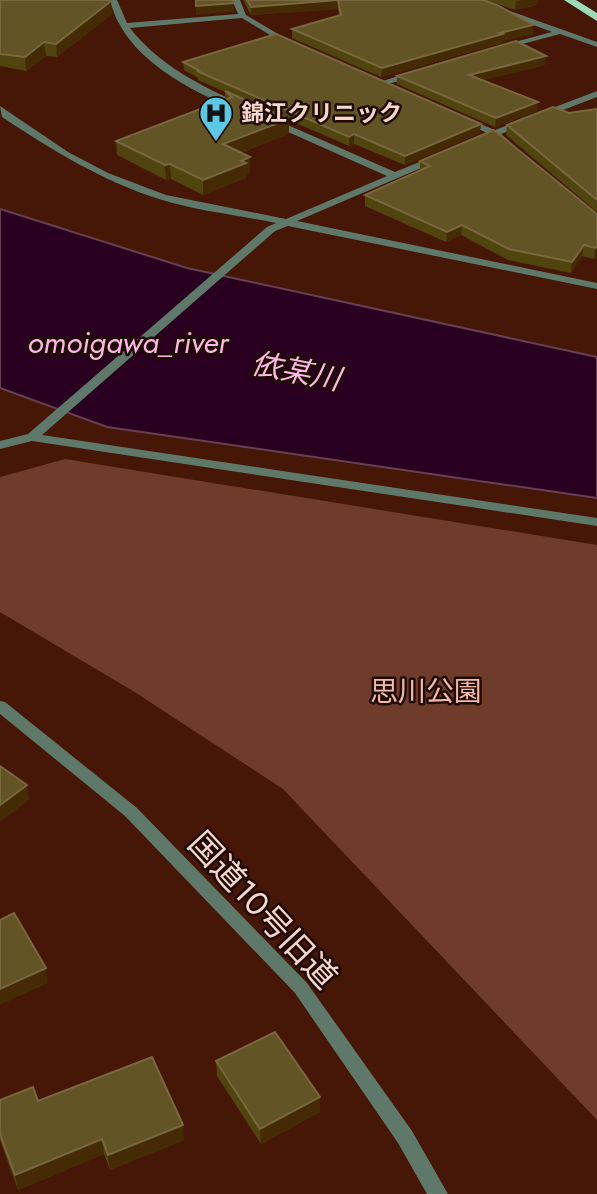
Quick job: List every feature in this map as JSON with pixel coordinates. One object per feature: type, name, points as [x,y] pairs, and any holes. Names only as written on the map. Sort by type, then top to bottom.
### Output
[{"type":"highway","points":[[569,0],[597,18]]},
{"type":"street","points":[[113,0],[124,26],[140,48],[172,74],[395,176]]},
{"type":"street","points":[[236,0],[243,16],[295,47]]},
{"type":"street","points":[[472,0],[597,45]]},
{"type":"street","points":[[124,26],[243,16]]},
{"type":"street","points":[[497,50],[563,31]]},
{"type":"street","points":[[378,84],[417,73]]},
{"type":"street","points":[[366,79],[389,89]]},
{"type":"street","points":[[482,138],[597,94]]},
{"type":"street","points":[[0,109],[65,154],[104,175],[163,197],[597,286]]},
{"type":"street","points":[[448,114],[495,133],[515,150]]},
{"type":"street","points":[[0,445],[36,432],[271,229],[445,155]]},
{"type":"street","points":[[36,432],[597,522]]},
{"type":"street","name":"国道10号旧道","points":[[0,706],[131,812],[301,988],[405,1137],[438,1194]]},
{"type":"green space","name":"思川公園","points":[[65,459],[597,545],[597,1120],[283,789],[133,691],[0,612],[0,477]]},
{"type":"water","name":"omoigawa_river","points":[[0,209],[187,268],[597,357],[597,498],[107,427],[0,388]]},
{"type":"building","points":[[0,0],[111,1],[56,44],[44,42],[25,57],[0,54]]},
{"type":"building","points":[[196,0],[233,0],[234,3],[196,6]]},
{"type":"building","points":[[247,0],[338,0],[251,7]]},
{"type":"building","points":[[338,0],[484,0],[533,25],[382,68],[292,29],[341,15]]},
{"type":"building","points":[[276,34],[481,124],[405,156],[354,134],[349,137],[197,71],[200,71],[183,62]]},
{"type":"building","points":[[516,41],[546,56],[469,75],[538,102],[496,118],[397,76]]},
{"type":"building","points":[[225,91],[289,119],[223,144],[250,157],[241,161],[246,163],[203,180],[116,141],[232,97]]},
{"type":"building","points":[[553,107],[569,113],[597,109],[597,200],[507,125]]},
{"type":"building","points":[[494,130],[597,214],[595,248],[584,245],[572,262],[509,249],[462,225],[447,232],[365,195],[430,166],[420,161]]},
{"type":"building","points":[[0,766],[27,785],[0,805]]},
{"type":"building","points":[[14,913],[46,968],[0,989],[0,920]]},
{"type":"building","points":[[275,1032],[320,1097],[260,1129],[216,1061]]},
{"type":"building","points":[[152,1057],[183,1125],[108,1155],[102,1139],[15,1175],[0,1134],[0,1100],[33,1087],[38,1101]]},
{"type":"place","name":"錦江クリニック","points":[[216,143]]},
{"type":"water label","name":"依某川","points":[[296,371]]}]
